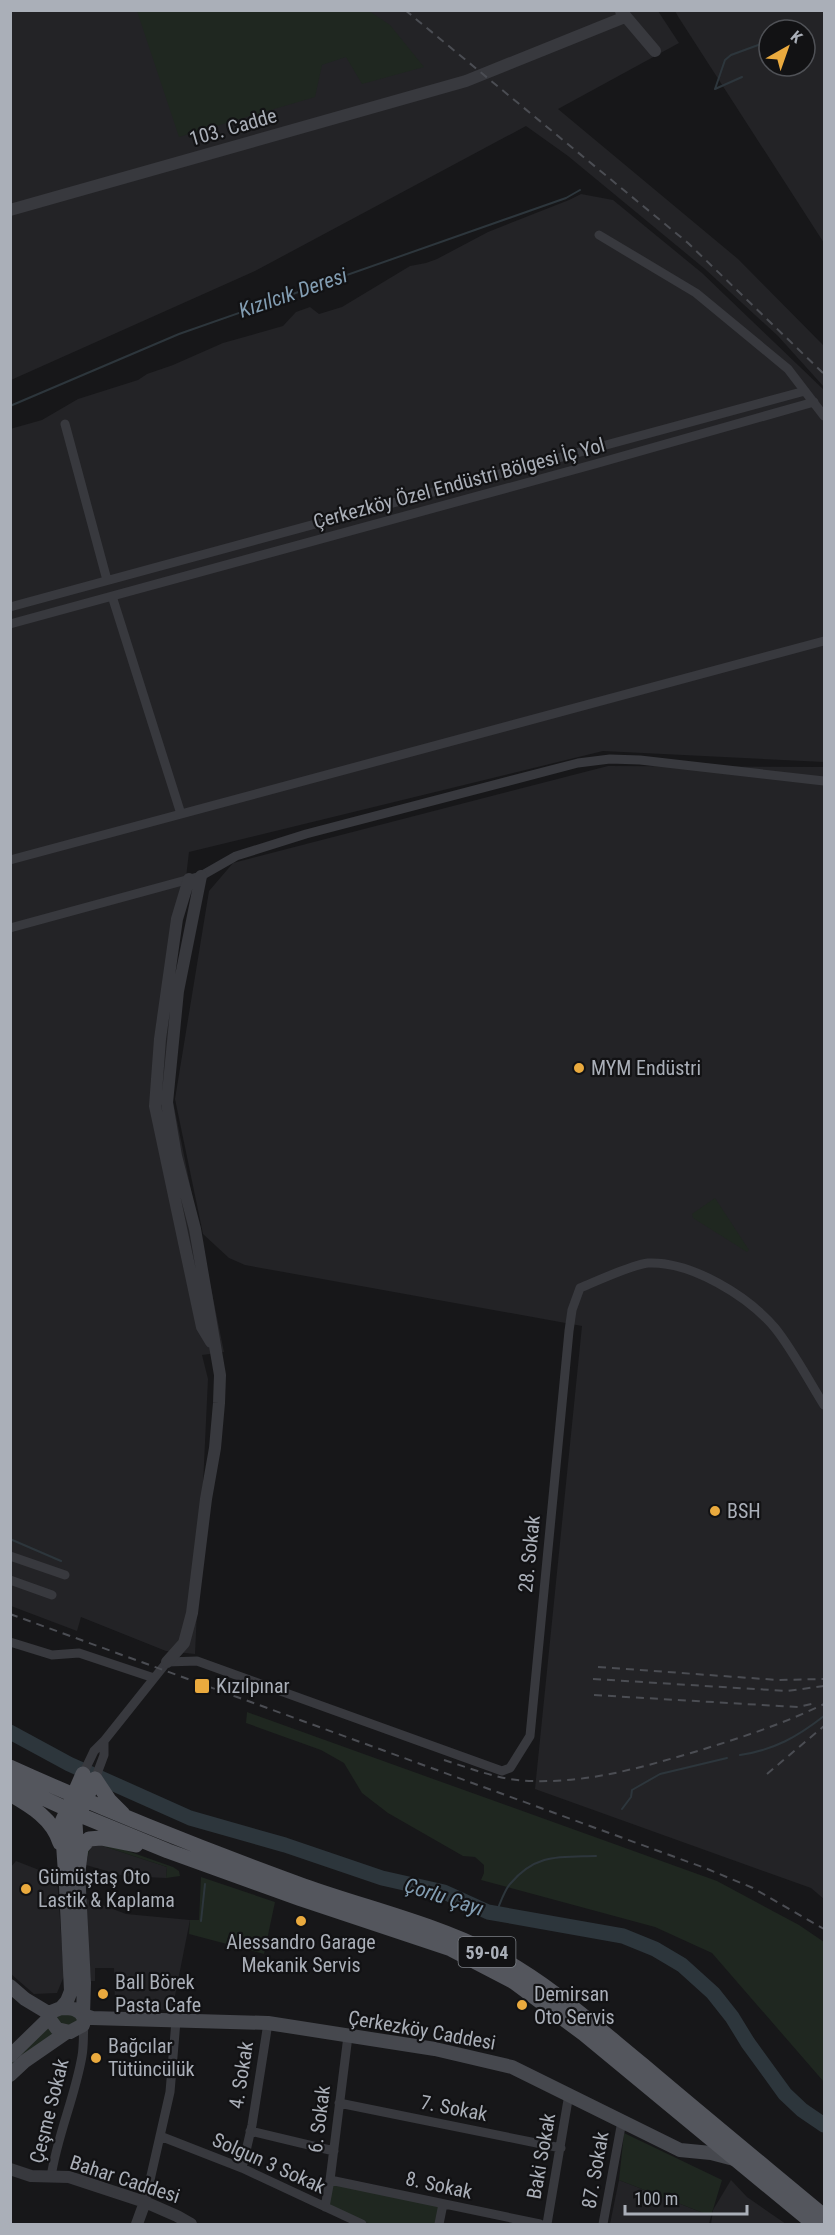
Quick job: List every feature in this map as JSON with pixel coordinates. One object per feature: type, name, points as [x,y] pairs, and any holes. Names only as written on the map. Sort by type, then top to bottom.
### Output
[{"type":"main road","name":"59-04","points":[[10,1767],[39,1780],[76,1805],[168,1851],[301,1899],[451,1949],[485,1965],[542,2000],[813,2224]]},
{"type":"main road","points":[[39,1780],[69,1781],[89,1777]]},
{"type":"main road","points":[[10,2075],[25,2061],[67,2032],[77,2029],[86,2020],[72,1868],[62,1822],[76,1805],[89,1777]]},
{"type":"main road","points":[[89,1777],[127,1818]]},
{"type":"main road","name":"59-04","points":[[10,1783],[76,1805],[127,1818],[306,1887],[456,1937],[521,1970],[592,2023],[825,2216]]},
{"type":"main road","points":[[10,1794],[37,1811],[54,1829],[72,1868]]},
{"type":"main road","points":[[10,2056],[51,2012],[67,2001],[71,1991],[72,1868],[81,1846],[93,1837],[168,1851]]},
{"type":"main road","points":[[10,1986],[25,1999],[51,2012],[75,2009],[86,2020]]},
{"type":"main road","points":[[51,2012],[55,2027],[67,2032]]},
{"type":"main road","name":"Çerkezköy Caddesi","points":[[86,2020],[268,2023],[435,2049],[512,2067],[680,2150],[711,2152],[734,2159]]},
{"type":"street","points":[[623,14],[655,51]]},
{"type":"street","name":"103. Cadde","points":[[10,210],[466,81],[623,14]]},
{"type":"street","points":[[599,235],[696,293],[788,369],[825,417]]},
{"type":"street","name":"Çerkezköy Özel Endüstri Bölgesi İç Yol","points":[[10,607],[805,390]]},
{"type":"street","name":"Çerkezköy Özel Endüstri Bölgesi İç Yol","points":[[10,624],[814,402]]},
{"type":"street","points":[[65,424],[107,580]]},
{"type":"street","points":[[112,596],[181,814]]},
{"type":"street","points":[[10,860],[825,641]]},
{"type":"street","points":[[10,928],[195,877],[236,856],[306,834],[578,763],[610,759],[640,760],[825,781]]},
{"type":"street","points":[[89,1777],[94,1751],[184,1643],[192,1613],[206,1499],[215,1448],[220,1375],[195,1228],[176,1156],[167,1103],[178,991],[195,877]]},
{"type":"street","name":"28. Sokak","points":[[167,1662],[197,1661],[502,1771],[510,1768],[530,1736],[569,1331],[572,1310],[580,1288],[645,1263],[688,1270],[723,1286],[760,1313],[776,1329],[825,1405]]},
{"type":"street","points":[[10,1556],[65,1575]]},
{"type":"street","points":[[10,1580],[52,1595]]},
{"type":"street","points":[[10,1642],[52,1655],[79,1653],[154,1678]]},
{"type":"street","points":[[89,1777],[105,1755],[104,1741]]},
{"type":"street","name":"Çeşme Sokak","points":[[51,2177],[54,2156],[82,2054],[86,2020]]},
{"type":"street","points":[[137,2224],[145,2202],[170,2092],[176,2020]]},
{"type":"street","name":"4. Sokak","points":[[242,2168],[268,2023]]},
{"type":"street","points":[[67,2032],[78,2041],[82,2054]]},
{"type":"street","name":"6. Sokak","points":[[325,2207],[348,2036]]},
{"type":"street","name":"Baki Sokak","points":[[547,2224],[569,2094]]},
{"type":"street","name":"7. Sokak","points":[[339,2103],[561,2148]]},
{"type":"street","name":"87. Sokak","points":[[603,2224],[622,2121]]},
{"type":"street","points":[[250,2131],[334,2151]]},
{"type":"street","name":"Solgun 3 Sokak","points":[[160,2136],[242,2168],[362,2224]]},
{"type":"street","name":"Bahar Caddesi","points":[[10,2169],[31,2176],[69,2177],[145,2202],[191,2224]]},
{"type":"street","name":"8. Sokak","points":[[330,2180],[540,2224]]},
{"type":"street","points":[[439,2224],[443,2204]]},
{"type":"shaded area","points":[[10,11],[658,11],[679,43],[558,109],[738,259],[824,346],[824,387],[778,336],[705,269],[568,156],[526,126],[255,271],[11,380]]},
{"type":"shaded area","points":[[137,11],[369,11],[390,25],[424,67],[362,84],[346,57],[322,65],[315,97],[179,137]]},
{"type":"shaded area","points":[[675,11],[824,11],[824,243]]},
{"type":"shaded area","points":[[581,194],[613,200],[702,273],[824,390],[824,762],[603,751],[189,852],[170,1014],[173,1101],[224,1352],[202,1355],[208,1379],[195,1654],[166,1651],[81,1617],[77,1631],[11,1606],[10,429],[42,420],[78,399],[138,380],[147,374],[223,343],[283,326],[296,312],[310,307],[319,314],[342,307],[410,266],[437,259],[488,232]]},
{"type":"shaded area","points":[[608,766],[824,767],[824,1899],[811,1888],[535,1789],[582,1326],[245,1265],[229,1258],[203,1234],[175,1099],[209,891],[233,863]]},
{"type":"shaded area","points":[[715,1198],[749,1250],[747,1252],[693,1218],[692,1214]]},
{"type":"shaded area","points":[[247,1712],[717,1881],[799,1925],[824,1942],[824,2082],[712,1953],[655,1927],[481,1880],[484,1865],[475,1857],[463,1856],[388,1813],[362,1793],[344,1763],[321,1750],[246,1723]]},
{"type":"shaded area","points":[[91,1838],[173,1867],[179,1871],[180,1876],[166,1878],[167,1867],[91,1842],[88,1856],[81,1855]]},
{"type":"shaded area","points":[[91,1842],[167,1867],[166,1878],[124,1876],[86,1865]]},
{"type":"shaded area","points":[[16,1861],[57,1877],[64,1976],[57,1993],[34,1994],[11,1974],[10,1868]]},
{"type":"shaded area","points":[[201,1877],[275,1902],[264,1954],[189,1934],[190,1920],[199,1920]]},
{"type":"shaded area","points":[[84,1898],[126,1914],[190,1920],[172,2011],[115,2004],[114,1968],[95,1968],[95,1981],[91,1981]]},
{"type":"shaded area","points":[[54,2011],[84,2018],[11,2075],[11,2056]]},
{"type":"shaded area","points":[[624,2133],[722,2180],[711,2216],[619,2180]]},
{"type":"shaded area","points":[[619,2180],[711,2216],[709,2224],[610,2224]]},
{"type":"shaded area","points":[[731,2180],[747,2197],[786,2224],[711,2224],[713,2210]]},
{"type":"shaded area","points":[[332,2182],[440,2205],[437,2224],[363,2222],[327,2206]]},
{"type":"waterway","points":[[715,89],[725,60],[731,55],[757,45]]},
{"type":"waterway","name":"Kızılcık Deresi","points":[[715,89],[742,77]]},
{"type":"waterway","name":"Kızılcık Deresi","points":[[10,406],[179,334],[566,198],[580,190]]},
{"type":"waterway","points":[[10,1539],[61,1561]]},
{"type":"waterway","points":[[740,1755],[764,1750],[785,1742],[824,1716]]},
{"type":"waterway","name":"Çorlu Çayı","points":[[10,1732],[69,1764],[190,1818],[285,1845],[382,1878],[444,1892],[488,1912],[623,1936],[655,1949],[682,1965],[713,1993],[785,2094],[802,2110],[824,2125]]},
{"type":"waterway","points":[[622,1809],[631,1797],[632,1790],[660,1774],[727,1758]]},
{"type":"waterway","points":[[496,1913],[508,1887],[529,1867],[560,1857],[596,1856]]},
{"type":"waterway","points":[[201,1921],[205,1884]]},
{"type":"railway","points":[[405,10],[688,243],[824,374]]},
{"type":"railway","points":[[10,1614],[705,1868],[753,1888],[824,1929]]},
{"type":"railway","points":[[598,1667],[778,1680],[824,1679]]},
{"type":"railway","points":[[593,1679],[787,1691],[824,1686]]},
{"type":"railway","points":[[594,1695],[798,1707],[816,1703]]},
{"type":"railway","points":[[444,1760],[507,1779],[571,1780],[631,1769],[708,1748],[775,1725],[824,1704]]},
{"type":"railway","points":[[767,1774],[824,1726]]},
{"type":"place","name":"MYM Endüstri","points":[[579,1068]]},
{"type":"place","name":"BSH","points":[[715,1511]]},
{"type":"place","name":"Kızılpınar","points":[[202,1686]]},
{"type":"place","name":"Gümüştaş Oto Lastik & Kaplama","points":[[26,1889]]},
{"type":"place","name":"Alessandro Garage Mekanik Servis","points":[[301,1921]]},
{"type":"place","name":"Ball Börek Pasta Cafe","points":[[103,1994]]},
{"type":"place","name":"Demirsan Oto Servis","points":[[522,2005]]},
{"type":"place","name":"Bağcılar Tütüncülük","points":[[96,2058]]}]
